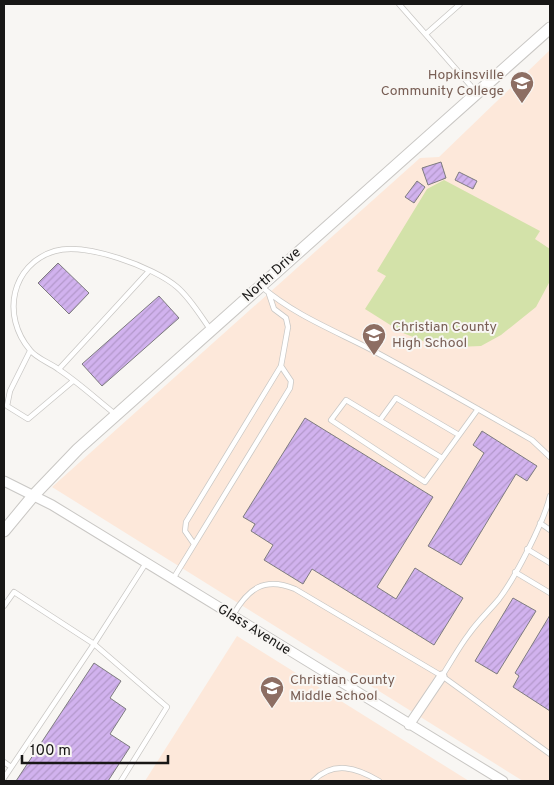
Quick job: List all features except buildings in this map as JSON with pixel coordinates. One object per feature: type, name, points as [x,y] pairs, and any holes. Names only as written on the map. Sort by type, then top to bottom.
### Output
[{"type":"main road","name":"North Drive","points":[[4,531],[33,496],[78,450],[211,330],[264,289],[550,28]]},
{"type":"street","name":"Glass Avenue","points":[[4,481],[33,496],[146,563],[503,781]]},
{"type":"street","points":[[409,725],[442,676]]},
{"type":"lane","points":[[398,4],[477,93]]},
{"type":"lane","points":[[426,34],[460,4]]},
{"type":"lane","points":[[116,415],[59,369],[30,351],[16,327],[13,304],[18,282],[34,262],[55,251],[78,249],[114,256],[150,271],[177,287],[211,330]]},
{"type":"lane","points":[[59,369],[150,271]]},
{"type":"lane","points":[[194,544],[185,531],[186,522],[281,366],[288,327],[286,318],[274,310],[264,289]]},
{"type":"lane","points":[[264,289],[310,319],[370,349],[532,440],[550,457]]},
{"type":"lane","points":[[30,351],[10,391],[7,406],[28,419],[73,381]]},
{"type":"lane","points":[[172,580],[290,388],[291,381],[281,366]]},
{"type":"lane","points":[[380,420],[396,398],[459,435]]},
{"type":"lane","points":[[442,458],[346,400],[332,420],[425,482],[478,409]]},
{"type":"lane","points":[[442,676],[468,635],[484,614],[498,600],[527,549],[550,499]]},
{"type":"lane","points":[[540,523],[550,530]]},
{"type":"lane","points":[[527,549],[550,563]]},
{"type":"lane","points":[[4,778],[146,563]]},
{"type":"lane","points":[[515,572],[550,593]]},
{"type":"lane","points":[[232,616],[242,600],[254,589],[274,584],[288,586],[442,676],[550,754]]},
{"type":"lane","points":[[4,606],[14,592],[94,644],[166,707],[121,781]]},
{"type":"lane","points":[[4,762],[11,767]]},
{"type":"lane","points":[[313,781],[328,771],[355,768],[378,781]]},
{"type":"shaded area","name":"Christian County High School","points":[[550,50],[550,781],[523,781],[52,487],[420,158],[439,157]]},
{"type":"shaded area","name":"Christian County Middle School","points":[[237,636],[469,781],[145,781]]},
{"type":"green space","points":[[444,180],[540,231],[535,239],[550,249],[550,281],[536,307],[501,335],[481,346],[457,347],[428,343],[403,333],[365,309],[386,276],[377,271],[427,189]]},
{"type":"place","name":"Hopkinsville Community College","points":[[522,104]]},
{"type":"place","name":"Christian County High School","points":[[374,356]]},
{"type":"place","name":"Christian County Middle School","points":[[272,709]]}]
